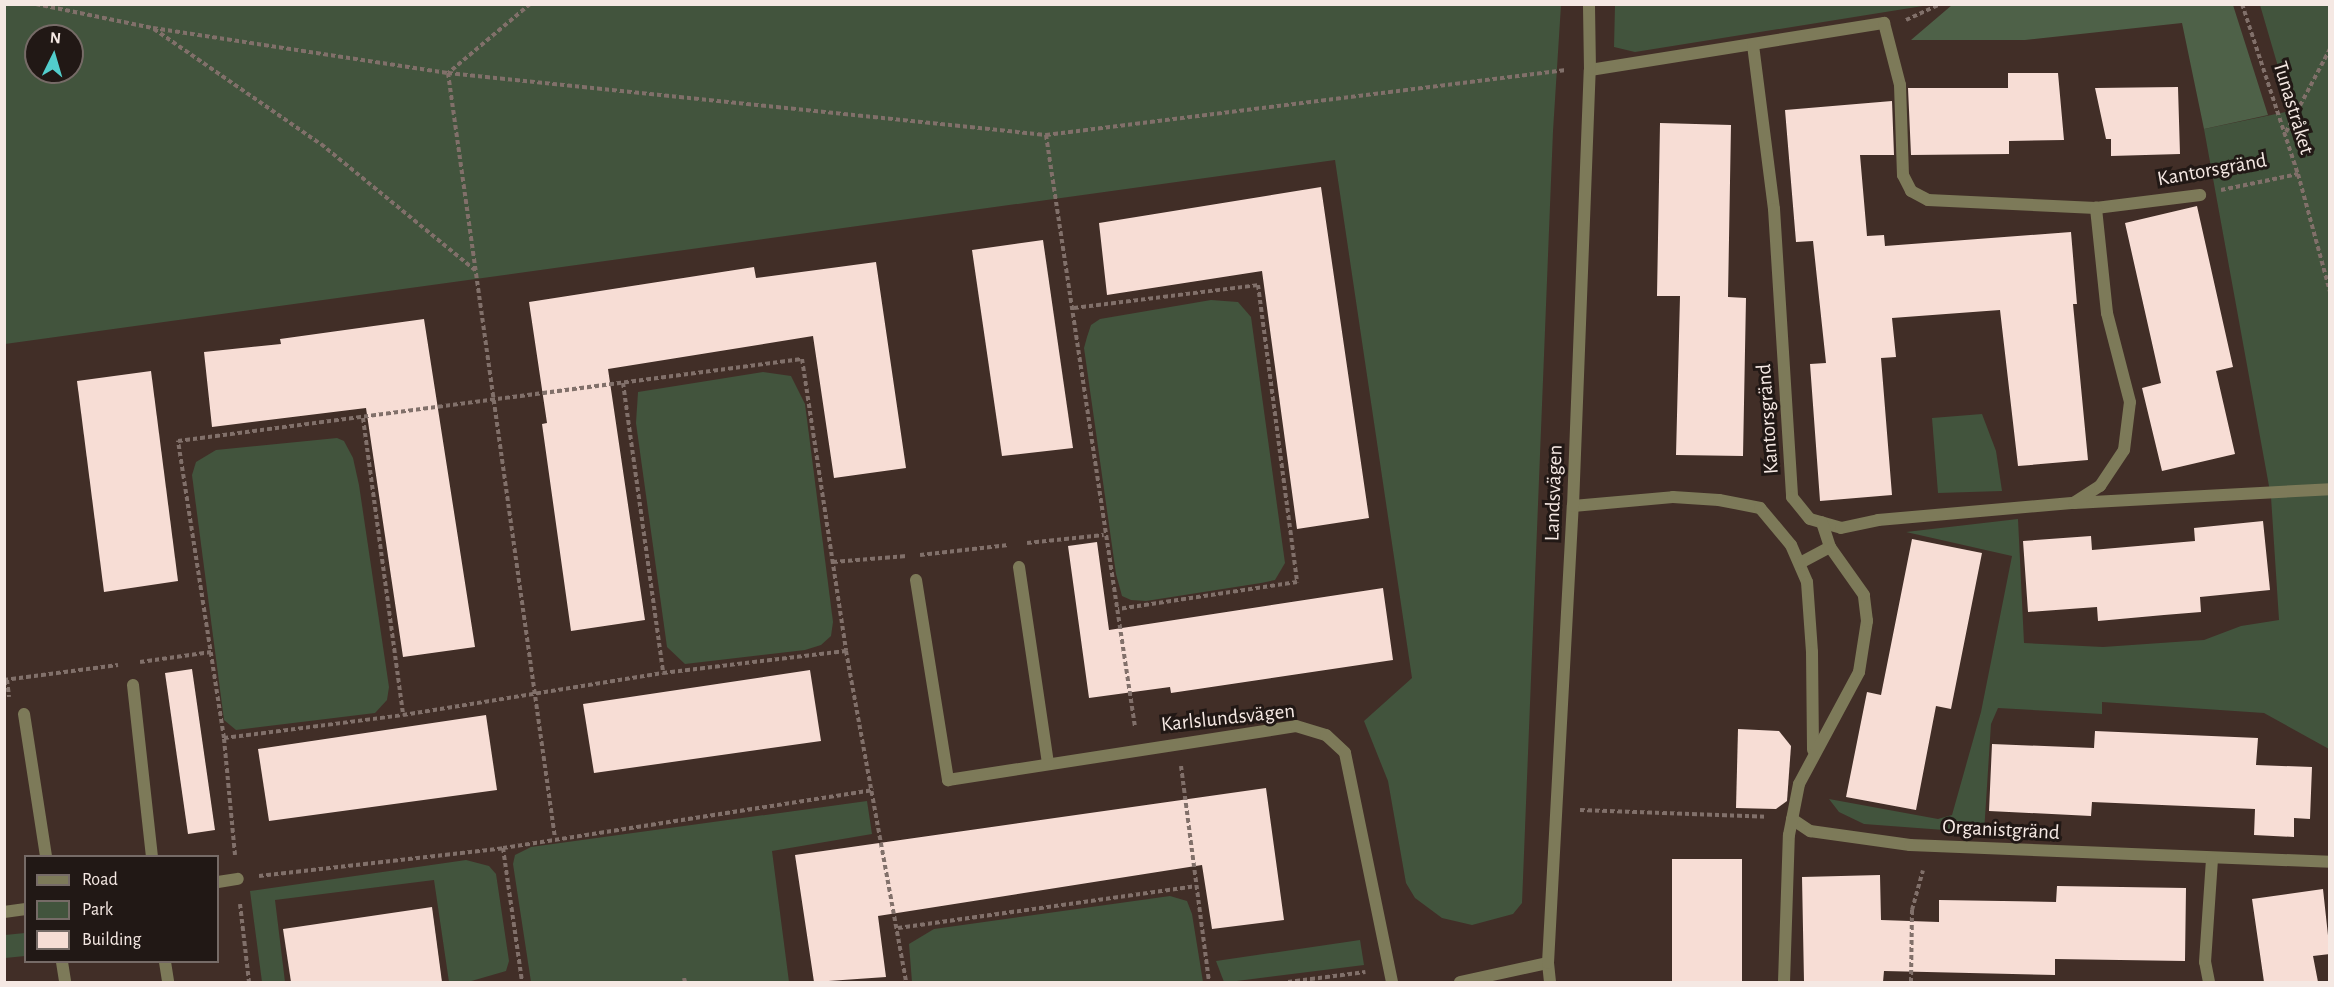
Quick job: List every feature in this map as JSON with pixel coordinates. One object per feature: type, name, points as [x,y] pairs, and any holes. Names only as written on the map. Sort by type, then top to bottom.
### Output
[{"type":"street","name":"Landsvägen","points":[[1550,982],[1548,963],[1573,506],[1590,70],[1589,4]]},
{"type":"street","points":[[1590,70],[1884,24]]},
{"type":"street","name":"Kantorsgränd","points":[[1884,24],[1900,85],[1903,175],[1911,192],[1928,200],[2096,208],[2200,195]]},
{"type":"street","name":"Kantorsgränd","points":[[1753,45],[1774,209],[1792,496],[1810,519],[1841,528],[1878,520],[2074,503],[2330,489]]},
{"type":"street","name":"Kantorsgränd","points":[[2074,503],[2100,486],[2124,450],[2130,402],[2107,313],[2096,208]]},
{"type":"street","points":[[1573,506],[1672,497],[1719,500],[1761,508],[1791,545],[1807,582],[1812,652],[1813,755]]},
{"type":"street","points":[[1784,982],[1792,819],[1799,784],[1859,672],[1867,621],[1864,595],[1830,547],[1822,522]]},
{"type":"street","points":[[1800,563],[1830,547]]},
{"type":"street","points":[[1019,567],[1048,764]]},
{"type":"street","name":"Karlslundsvägen","points":[[916,580],[948,780],[1138,748],[1296,726],[1326,735],[1345,753],[1392,982]]},
{"type":"street","points":[[133,685],[152,855]]},
{"type":"street","points":[[24,714],[46,855]]},
{"type":"street","name":"Organistgränd","points":[[1792,819],[1810,831],[1924,845],[2330,862]]},
{"type":"street","points":[[2210,982],[2205,962],[2212,858]]},
{"type":"street","points":[[219,882],[238,879]]},
{"type":"street","points":[[4,912],[24,909]]},
{"type":"street","points":[[62,963],[65,982]]},
{"type":"street","points":[[165,963],[168,982]]},
{"type":"street","points":[[1460,982],[1548,963]]},
{"type":"path","points":[[36,4],[153,28],[448,73],[1047,135],[1540,70],[1590,70]]},
{"type":"path","points":[[448,73],[530,4]]},
{"type":"path","points":[[1884,24],[1930,12],[1941,4]]},
{"type":"path","name":"Tunastråket","points":[[2242,4],[2298,174],[2330,292]]},
{"type":"path","points":[[153,28],[321,144],[476,271]]},
{"type":"path","points":[[2285,132],[2330,49]]},
{"type":"path","points":[[448,73],[555,838]]},
{"type":"path","points":[[1047,135],[1074,308],[1104,535],[1118,609],[1138,748]]},
{"type":"path","name":"Kantorsgränd","points":[[2200,195],[2298,174]]},
{"type":"path","points":[[1074,308],[1258,285],[1297,582],[1118,609]]},
{"type":"path","points":[[249,982],[224,738],[178,441],[802,359],[846,651],[873,789],[906,982]]},
{"type":"path","points":[[623,383],[663,673]]},
{"type":"path","points":[[363,418],[403,715]]},
{"type":"path","points":[[833,562],[1104,535]]},
{"type":"path","points":[[224,738],[403,715],[663,673],[846,651]]},
{"type":"path","points":[[131,663],[211,652]]},
{"type":"path","points":[[4,680],[120,665]]},
{"type":"path","points":[[1178,743],[1209,982]]},
{"type":"path","points":[[238,879],[503,848],[873,789]]},
{"type":"path","points":[[1556,809],[1740,817]]},
{"type":"path","points":[[1911,982],[1912,910],[1923,877],[1924,845]]},
{"type":"path","points":[[503,848],[522,982]]},
{"type":"path","points":[[898,928],[1196,886]]},
{"type":"path","points":[[1288,982],[1389,969]]},
{"type":"green space","points":[[1615,4],[1929,5],[1635,52],[1614,47]]},
{"type":"green space","points":[[4,5],[1561,5],[1553,131],[1522,903],[1513,914],[1472,925],[1442,918],[1415,898],[1406,883],[1388,781],[1364,721],[1412,678],[1335,160],[5,344]]},
{"type":"green space","points":[[1952,5],[2233,5],[2268,115],[2204,129],[2182,23],[2025,40],[1911,40]]},
{"type":"green space","points":[[2260,5],[2329,5],[2329,749],[2264,713],[2102,702],[2102,714],[1998,708],[1991,724],[1984,833],[1864,824],[1839,812],[1829,799],[1938,819],[1952,815],[1981,712],[2012,556],[1906,532],[2018,519],[2024,643],[2103,647],[2204,640],[2241,626],[2279,620],[2271,497],[2204,129],[2291,111]]},
{"type":"green space","points":[[1211,300],[1238,302],[1251,317],[1285,563],[1275,580],[1146,601],[1131,600],[1122,596],[1116,574],[1084,348],[1091,325],[1100,319]]},
{"type":"green space","points":[[763,372],[791,376],[805,404],[833,622],[831,636],[821,645],[805,650],[685,664],[667,647],[636,423],[638,392]]},
{"type":"green space","points":[[1982,414],[1996,451],[2002,491],[1938,493],[1932,418]]},
{"type":"green space","points":[[337,438],[344,441],[353,458],[359,485],[389,687],[387,700],[375,713],[236,730],[224,720],[192,475],[196,462],[216,450]]},
{"type":"green space","points":[[867,801],[872,834],[772,851],[789,982],[531,982],[513,864],[515,855],[531,847]]},
{"type":"green space","points":[[466,860],[489,866],[496,874],[509,961],[506,971],[468,982],[449,982],[434,880],[275,900],[285,982],[262,982],[250,891]]},
{"type":"green space","points":[[1170,896],[1187,901],[1192,914],[1203,982],[912,982],[909,944],[934,929]]},
{"type":"green space","points":[[24,933],[24,956],[5,958],[5,935]]},
{"type":"green space","points":[[1360,940],[1364,965],[1224,982],[1216,961]]},
{"type":"building","points":[[2008,73],[2058,73],[2064,140],[2009,141],[2009,154],[1911,155],[1908,88],[2008,88]]},
{"type":"building","points":[[2178,87],[2180,154],[2111,156],[2111,139],[2106,139],[2095,88]]},
{"type":"building","points":[[1892,101],[1894,155],[1860,155],[1867,236],[1884,235],[1885,246],[2071,232],[2077,304],[2073,304],[2088,460],[2018,466],[2000,310],[1892,318],[1896,357],[1881,358],[1892,495],[1820,501],[1810,364],[1826,363],[1813,241],[1796,242],[1785,110]]},
{"type":"building","points":[[1660,123],[1731,125],[1728,297],[1746,298],[1743,456],[1676,455],[1680,296],[1657,296]]},
{"type":"building","points":[[1321,187],[1369,518],[1297,529],[1262,271],[1107,295],[1099,223]]},
{"type":"building","points":[[2197,206],[2233,367],[2216,371],[2235,454],[2162,471],[2142,388],[2161,383],[2125,223]]},
{"type":"building","points":[[1043,240],[1073,448],[1002,456],[972,250]]},
{"type":"building","points":[[876,262],[906,468],[834,478],[813,336],[608,369],[645,620],[571,631],[542,424],[547,423],[529,302],[754,267],[756,278]]},
{"type":"building","points":[[424,319],[475,647],[403,657],[366,408],[212,427],[204,352],[281,344],[280,339]]},
{"type":"building","points":[[151,371],[178,581],[104,592],[77,381]]},
{"type":"building","points":[[2263,521],[2270,590],[2200,597],[2201,612],[2098,621],[2097,607],[2028,612],[2023,541],[2091,536],[2092,550],[2195,541],[2194,528]]},
{"type":"building","points":[[1912,539],[1982,553],[1951,709],[1936,706],[1916,810],[1846,797],[1867,692],[1881,695]]},
{"type":"building","points":[[1097,542],[1109,630],[1383,588],[1393,660],[1171,693],[1170,687],[1089,698],[1068,546]]},
{"type":"building","points":[[192,669],[215,830],[188,834],[165,673]]},
{"type":"building","points":[[810,670],[821,741],[594,773],[583,704]]},
{"type":"building","points":[[486,715],[497,790],[269,821],[258,749]]},
{"type":"building","points":[[1738,729],[1779,731],[1791,746],[1787,801],[1776,809],[1736,808]]},
{"type":"building","points":[[2095,731],[2258,738],[2256,765],[2312,767],[2310,819],[2294,818],[2294,837],[2254,835],[2255,809],[2092,802],[2091,816],[1989,811],[1992,744],[2094,748]]},
{"type":"building","points":[[1266,788],[1284,920],[1212,929],[1202,865],[878,916],[886,977],[814,982],[795,855]]},
{"type":"building","points":[[1672,859],[1742,859],[1742,982],[1672,982]]},
{"type":"building","points":[[1880,875],[1881,920],[1939,922],[1939,900],[2056,902],[2057,886],[2186,888],[2185,961],[2055,959],[2055,975],[1884,971],[1883,982],[1804,982],[1802,877]]},
{"type":"building","points":[[2323,889],[2330,954],[2313,956],[2318,982],[2264,982],[2252,899]]},
{"type":"building","points":[[432,907],[442,982],[291,982],[283,929]]}]
